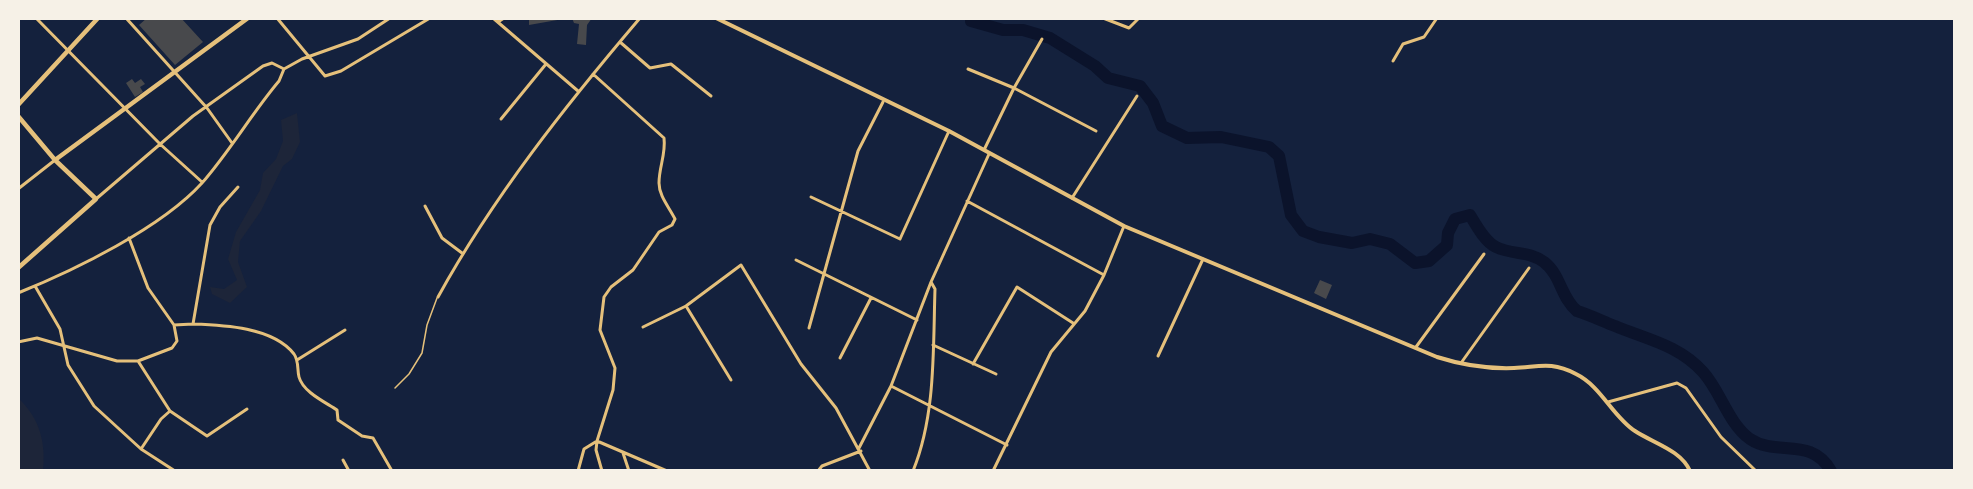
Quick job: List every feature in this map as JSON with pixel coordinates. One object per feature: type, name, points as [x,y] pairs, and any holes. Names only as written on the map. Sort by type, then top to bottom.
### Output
[{"type":"main road","points":[[18,105],[67,49],[98,18]]},
{"type":"main road","points":[[56,160],[248,18]]},
{"type":"main road","points":[[18,116],[56,160],[96,199],[19,266]]},
{"type":"street","points":[[36,18],[160,144],[202,182]]},
{"type":"street","points":[[126,18],[207,108],[232,143]]},
{"type":"street","points":[[277,18],[325,76],[341,71],[430,18]]},
{"type":"street","points":[[284,69],[358,39],[390,18]]},
{"type":"street","points":[[493,18],[578,91]]},
{"type":"street","points":[[498,22],[504,18]]},
{"type":"street","points":[[438,297],[462,253],[578,91],[640,18]]},
{"type":"street","points":[[716,18],[884,102],[949,131],[983,152],[1124,226],[1416,347],[1460,365],[1514,368],[1547,364],[1578,374],[1634,430],[1672,452],[1690,471]]},
{"type":"street","points":[[1103,18],[1129,28],[1139,18]]},
{"type":"street","points":[[1393,61],[1403,44],[1424,37],[1437,18]]},
{"type":"street","points":[[983,152],[1014,88],[1042,39]]},
{"type":"street","points":[[620,42],[650,68],[672,64],[711,96]]},
{"type":"street","points":[[96,199],[160,144],[263,66],[272,63],[284,69]]},
{"type":"street","points":[[501,119],[546,64]]},
{"type":"street","points":[[18,292],[35,286],[129,238],[174,210],[202,182],[284,75],[284,69]]},
{"type":"street","points":[[968,69],[1014,88],[1096,131]]},
{"type":"street","points":[[593,74],[664,138],[665,150],[659,184],[662,197],[675,219],[672,225],[659,232],[633,270],[611,287],[604,297],[600,330],[615,368],[613,390],[597,441],[596,450],[602,471]]},
{"type":"street","points":[[1072,198],[1137,96]]},
{"type":"street","points":[[808,328],[825,275],[858,151],[884,102]]},
{"type":"street","points":[[810,197],[900,239],[949,131]]},
{"type":"street","points":[[818,471],[822,466],[860,449],[891,386],[931,282],[989,154]]},
{"type":"street","points":[[18,189],[56,160]]},
{"type":"street","points":[[193,324],[210,225],[220,207],[238,187]]},
{"type":"street","points":[[967,201],[1104,275]]},
{"type":"street","points":[[425,206],[442,238],[462,253]]},
{"type":"street","points":[[993,471],[1007,445],[1026,398],[1051,352],[1085,310],[1104,275],[1124,226]]},
{"type":"street","points":[[18,342],[37,338],[117,361],[138,361],[175,345],[174,325],[148,288],[129,238]]},
{"type":"street","points":[[1416,347],[1484,254]]},
{"type":"street","points":[[1158,356],[1203,259]]},
{"type":"street","points":[[796,260],[917,320]]},
{"type":"street","points":[[643,327],[686,306],[741,265],[801,364],[836,408],[870,471]]},
{"type":"street","points":[[1460,365],[1529,268]]},
{"type":"street","points":[[913,471],[924,443],[928,405],[935,288],[931,282]]},
{"type":"street","points":[[35,286],[60,329],[68,365],[94,406],[141,449],[175,471]]},
{"type":"street","points":[[973,364],[1017,287],[1073,323]]},
{"type":"street","points":[[840,358],[871,298]]},
{"type":"street","points":[[686,306],[731,380]]},
{"type":"street","points":[[174,325],[223,325],[265,335],[286,347],[297,360],[299,380],[304,386],[337,410],[338,420],[362,436],[373,438],[392,471]]},
{"type":"street","points":[[297,360],[345,330]]},
{"type":"street","points":[[933,345],[996,374]]},
{"type":"street","points":[[138,361],[170,411],[207,436],[248,409]]},
{"type":"street","points":[[1608,402],[1677,383],[1686,388],[1721,437],[1756,471]]},
{"type":"street","points":[[891,386],[1007,445]]},
{"type":"street","points":[[141,449],[161,419],[170,411]]},
{"type":"street","points":[[597,441],[666,471]]},
{"type":"street","points":[[578,471],[584,449],[597,441]]},
{"type":"street","points":[[623,453],[629,471]]},
{"type":"street","points":[[343,460],[349,471]]},
{"type":"lane","points":[[395,388],[409,374],[422,353],[427,325],[438,297]]},
{"type":"shaded area","points":[[297,113],[300,142],[292,159],[283,166],[261,211],[240,241],[238,262],[247,287],[230,303],[212,294],[210,287],[224,289],[237,280],[228,259],[236,232],[260,190],[263,173],[276,159],[283,141],[281,120]]},
{"type":"shaded area","points":[[18,398],[32,414],[40,431],[43,471],[18,471]]},
{"type":"building","points":[[147,18],[181,18],[203,42],[175,65],[139,25]]},
{"type":"building","points":[[529,18],[563,18],[563,19],[529,25]]},
{"type":"building","points":[[572,18],[592,18],[587,25],[586,45],[577,44],[579,24],[574,23]]},
{"type":"building","points":[[132,79],[135,83],[141,79],[145,84],[140,87],[143,92],[135,97],[126,83]]},
{"type":"building","points":[[1320,280],[1332,285],[1326,299],[1314,293]]},
{"type":"waterway","points":[[971,18],[971,21],[1003,30],[1023,30],[1050,38],[1095,66],[1108,78],[1140,86],[1153,103],[1162,126],[1187,138],[1221,137],[1269,147],[1279,156],[1291,215],[1303,231],[1319,237],[1352,243],[1370,239],[1390,244],[1415,263],[1429,261],[1447,245],[1448,233],[1455,219],[1470,215],[1492,245],[1533,256],[1550,267],[1567,300],[1577,311],[1662,344],[1694,363],[1709,380],[1736,425],[1750,439],[1771,447],[1804,450],[1823,460],[1831,471]]}]
